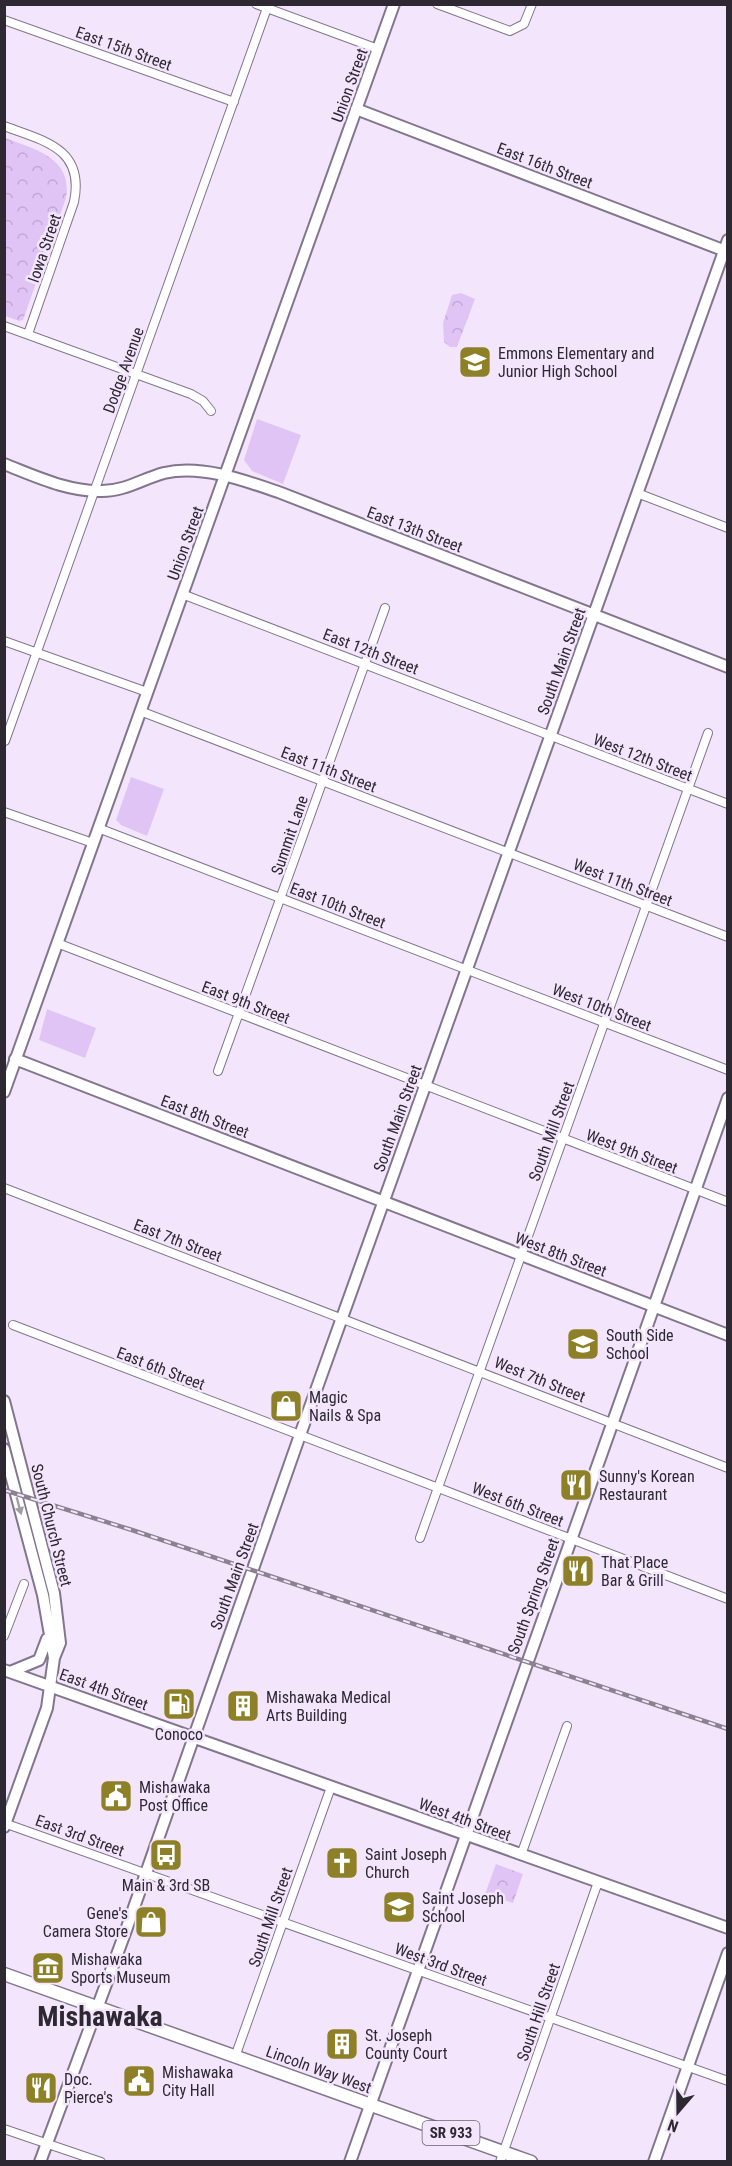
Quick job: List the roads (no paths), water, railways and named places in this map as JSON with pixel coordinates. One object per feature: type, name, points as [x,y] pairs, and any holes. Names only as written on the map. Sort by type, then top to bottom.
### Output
[{"type":"main road","name":"SR 933","points":[[4,1974],[97,2007]]},
{"type":"main road","name":"Lincoln Way West","points":[[97,2007],[371,2105],[502,2156],[531,2162]]},
{"type":"street","points":[[256,4],[378,49]]},
{"type":"street","name":"Union Street","points":[[4,1092],[394,4]]},
{"type":"street","points":[[436,4],[505,30],[524,24],[532,4]]},
{"type":"street","name":"Dodge Avenue","points":[[5,741],[267,8]]},
{"type":"street","name":"East 15th Street","points":[[4,20],[234,102]]},
{"type":"street","name":"East 16th Street","points":[[356,109],[726,248]]},
{"type":"street","name":"Iowa Street","points":[[4,126],[54,146],[63,152],[74,170],[77,189],[28,334]]},
{"type":"street","name":"South Main Street","points":[[40,2162],[146,1873],[383,1202],[726,248]]},
{"type":"street","points":[[4,326],[191,394],[203,401],[210,411]]},
{"type":"street","points":[[4,464],[68,487],[94,491],[128,487],[173,472],[224,476]]},
{"type":"street","name":"East 13th Street","points":[[224,476],[281,493],[728,667]]},
{"type":"street","points":[[637,494],[728,528]]},
{"type":"street","name":"East 12th Street","points":[[182,594],[550,735]]},
{"type":"street","name":"Summit Lane","points":[[218,1071],[386,608]]},
{"type":"street","points":[[4,641],[147,692]]},
{"type":"street","name":"East 11th Street","points":[[140,711],[508,852]]},
{"type":"street","name":"South Mill Street","points":[[420,1538],[708,733]]},
{"type":"street","name":"West 12th Street","points":[[550,735],[728,804]]},
{"type":"street","points":[[4,812],[93,843]]},
{"type":"street","name":"East 10th Street","points":[[98,828],[467,969]]},
{"type":"street","name":"West 11th Street","points":[[508,852],[728,937]]},
{"type":"street","name":"East 9th Street","points":[[57,944],[425,1086]]},
{"type":"street","name":"West 10th Street","points":[[467,969],[728,1070]]},
{"type":"street","name":"East 8th Street","points":[[15,1059],[383,1202]]},
{"type":"street","name":"West 9th Street","points":[[425,1086],[728,1202]]},
{"type":"street","name":"South Spring Street","points":[[350,2162],[728,1098]]},
{"type":"street","name":"East 7th Street","points":[[4,1188],[342,1318]]},
{"type":"street","name":"West 8th Street","points":[[383,1202],[728,1335]]},
{"type":"street","name":"West 7th Street","points":[[342,1318],[728,1468]]},
{"type":"street","name":"East 6th Street","points":[[13,1325],[300,1435]]},
{"type":"street","name":"South Church Street","points":[[4,1401],[59,1617],[60,1643],[54,1658],[51,1686],[38,1736],[5,1824]]},
{"type":"street","name":"West 6th Street","points":[[300,1435],[728,1599]]},
{"type":"street","name":"South Church Street","points":[[4,1449],[43,1595],[54,1658]]},
{"type":"street","points":[[4,1636],[24,1584]]},
{"type":"street","points":[[7,1671],[39,1660],[49,1633]]},
{"type":"street","name":"East 4th Street","points":[[7,1671],[193,1737]]},
{"type":"street","points":[[521,1855],[567,1726]]},
{"type":"street","name":"West 4th Street","points":[[193,1737],[728,1928]]},
{"type":"street","name":"South Mill Street","points":[[234,2057],[331,1787]]},
{"type":"street","name":"East 3rd Street","points":[[5,1824],[146,1873]]},
{"type":"street","name":"West 3rd Street","points":[[146,1873],[728,2080]]},
{"type":"street","name":"South Hill Street","points":[[502,2156],[598,1882]]},
{"type":"street","points":[[654,2162],[728,1953]]},
{"type":"street","points":[[4,2129],[101,2162]]},
{"type":"railway","points":[[4,1490],[132,1530],[728,1729]]},
{"type":"place","name":"Emmons Elementary and Junior High School","points":[[475,362]]},
{"type":"place","name":"South Side School","points":[[583,1344]]},
{"type":"place","name":"Magic Nails & Spa","points":[[286,1406]]},
{"type":"place","name":"Sunny's Korean Restaurant","points":[[576,1485]]},
{"type":"place","name":"That Place Bar & Grill","points":[[578,1571]]},
{"type":"place","name":"Conoco","points":[[179,1704]]},
{"type":"place","name":"Mishawaka Medical Arts Building","points":[[243,1706]]},
{"type":"place","name":"Mishawaka Post Office","points":[[116,1796]]},
{"type":"place","name":"Main & 3rd SB","points":[[166,1855]]},
{"type":"place","name":"Saint Joseph Church","points":[[342,1863]]},
{"type":"place","name":"Saint Joseph School","points":[[399,1907]]},
{"type":"place","name":"Gene's Camera Store","points":[[151,1922]]},
{"type":"place","name":"Mishawaka Sports Museum","points":[[48,1968]]},
{"type":"place","name":"St. Joseph County Court","points":[[342,2044]]},
{"type":"place","name":"Mishawaka City Hall","points":[[139,2081]]},
{"type":"place","name":"Doc. Pierce's","points":[[41,2088]]},
{"type":"district","name":"Mishawaka","points":[[100,2016]]}]
